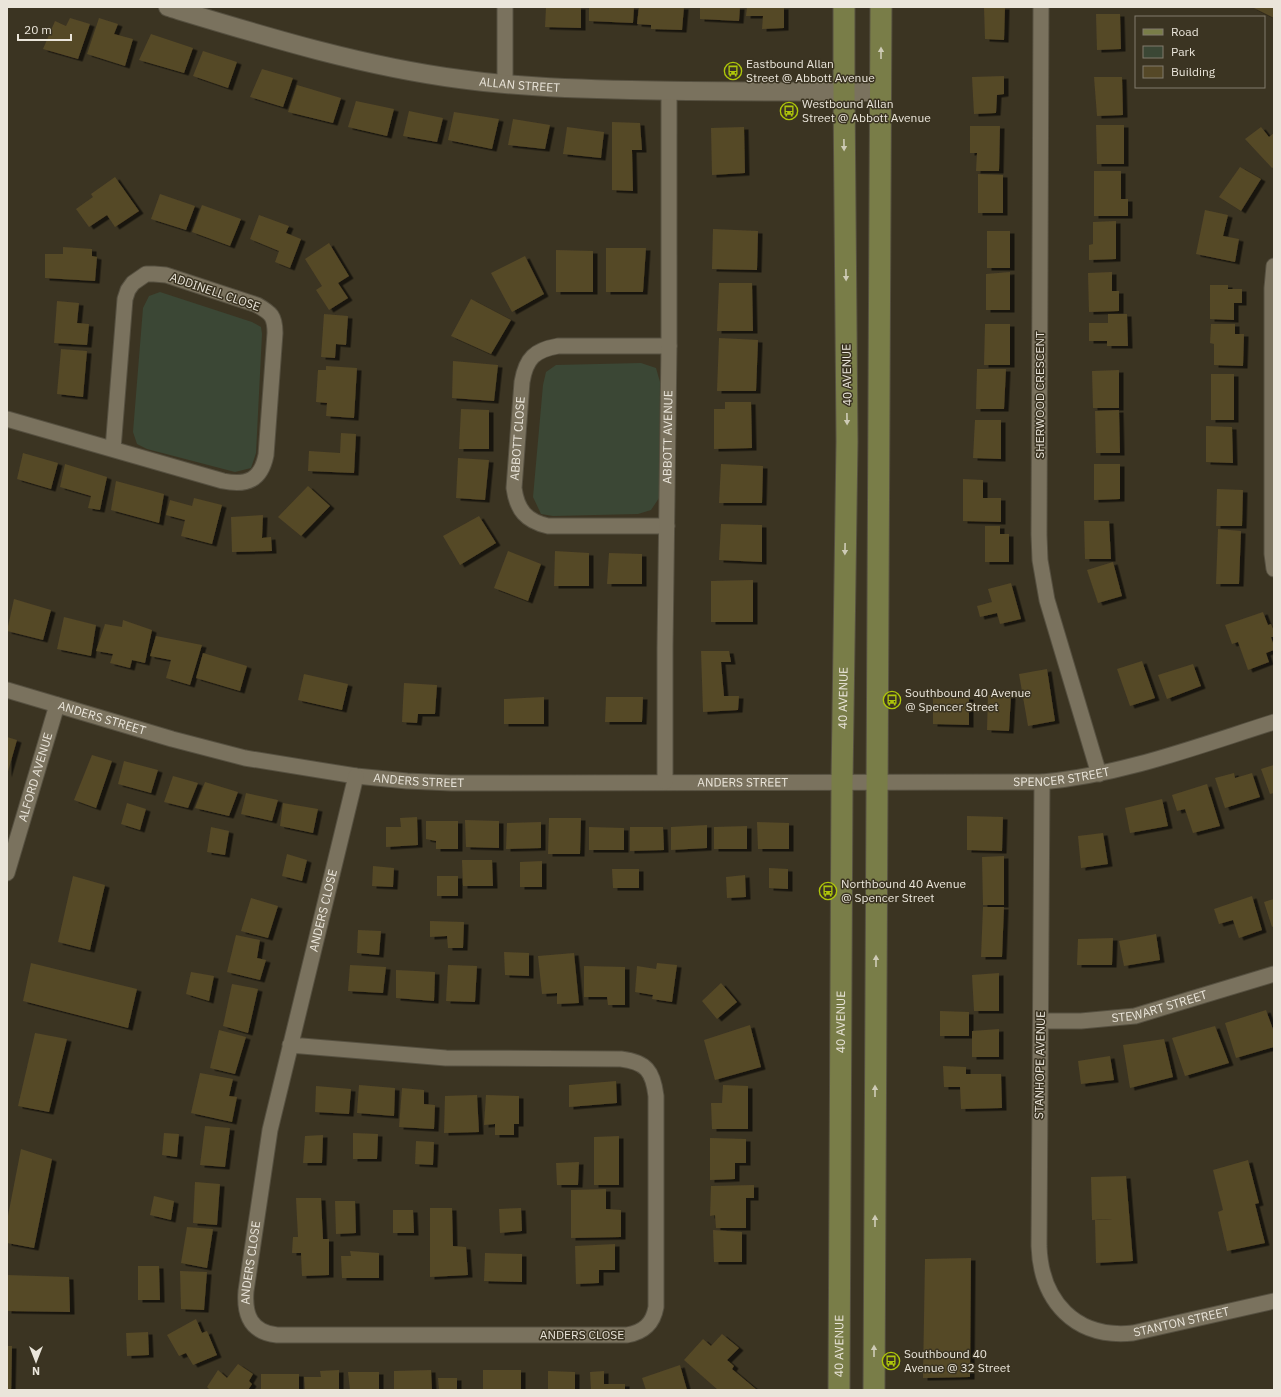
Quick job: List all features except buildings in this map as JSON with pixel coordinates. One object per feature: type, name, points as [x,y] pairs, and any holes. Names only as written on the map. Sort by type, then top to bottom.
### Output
[{"type":"main road","name":"40 AVENUE","points":[[839,1390],[842,782],[847,441],[844,7]]},
{"type":"main road","points":[[874,1390],[881,7]]},
{"type":"street","name":"ALLAN STREET","points":[[168,7],[258,34],[376,64],[459,79],[505,85],[555,89],[881,92]]},
{"type":"street","points":[[505,7],[505,85]]},
{"type":"street","name":"SHERWOOD CRESCENT","points":[[1041,7],[1040,560],[1047,600],[1099,774]]},
{"type":"street","name":"ABBOTT AVENUE","points":[[665,782],[669,346],[669,91]]},
{"type":"street","points":[[1274,266],[1272,288],[1272,554],[1274,569]]},
{"type":"street","name":"ADDINELL CLOSE","points":[[7,419],[232,483],[247,482],[259,473],[264,466],[266,456],[275,333],[273,316],[257,305],[166,275],[146,274],[133,283],[128,290],[125,299],[113,449]]},
{"type":"street","name":"ABBOTT CLOSE","points":[[667,526],[548,526],[539,524],[528,518],[521,510],[517,503],[514,488],[523,372],[527,363],[538,351],[558,346],[669,346]]},
{"type":"street","name":"ANDERS STREET","points":[[7,690],[172,739],[245,758],[356,776],[407,781],[451,783],[842,782]]},
{"type":"street","name":"ALFORD AVENUE","points":[[7,873],[57,705]]},
{"type":"street","name":"SPENCER STREET","points":[[842,782],[1042,782],[1099,774],[1131,767],[1274,722]]},
{"type":"street","name":"ANDERS CLOSE","points":[[290,1045],[446,1058],[621,1058],[639,1063],[646,1067],[652,1075],[656,1096],[656,1307],[652,1321],[648,1326],[636,1334],[627,1335],[277,1335],[268,1334],[257,1328],[246,1312],[246,1291],[270,1130],[290,1045],[356,776]]},
{"type":"street","name":"STANHOPE AVENUE","points":[[1042,782],[1040,1258],[1044,1279],[1054,1299],[1070,1317],[1088,1327]]},
{"type":"street","name":"STEWART STREET","points":[[1041,1021],[1098,1020],[1135,1016],[1274,974]]},
{"type":"street","name":"STANTON STREET","points":[[1088,1327],[1100,1332],[1111,1334],[1133,1333],[1274,1301]]},
{"type":"green space","points":[[160,292],[252,322],[261,327],[262,334],[256,453],[251,468],[235,472],[147,449],[137,444],[133,432],[143,308],[149,296]]},
{"type":"green space","points":[[641,363],[656,368],[660,382],[659,498],[651,510],[638,514],[553,516],[541,514],[533,497],[543,385],[546,372],[556,365]]},
{"type":"place","name":"Eastbound Allan Street @ Abbott Avenue","points":[[733,71]]},
{"type":"place","name":"Westbound Allan Street @ Abbott Avenue","points":[[789,111]]},
{"type":"place","name":"Southbound 40 Avenue @ Spencer Street","points":[[892,700]]},
{"type":"place","name":"Northbound 40 Avenue @ Spencer Street","points":[[828,891]]},
{"type":"place","name":"Southbound 40 Avenue @ 32 Street","points":[[891,1361]]}]
